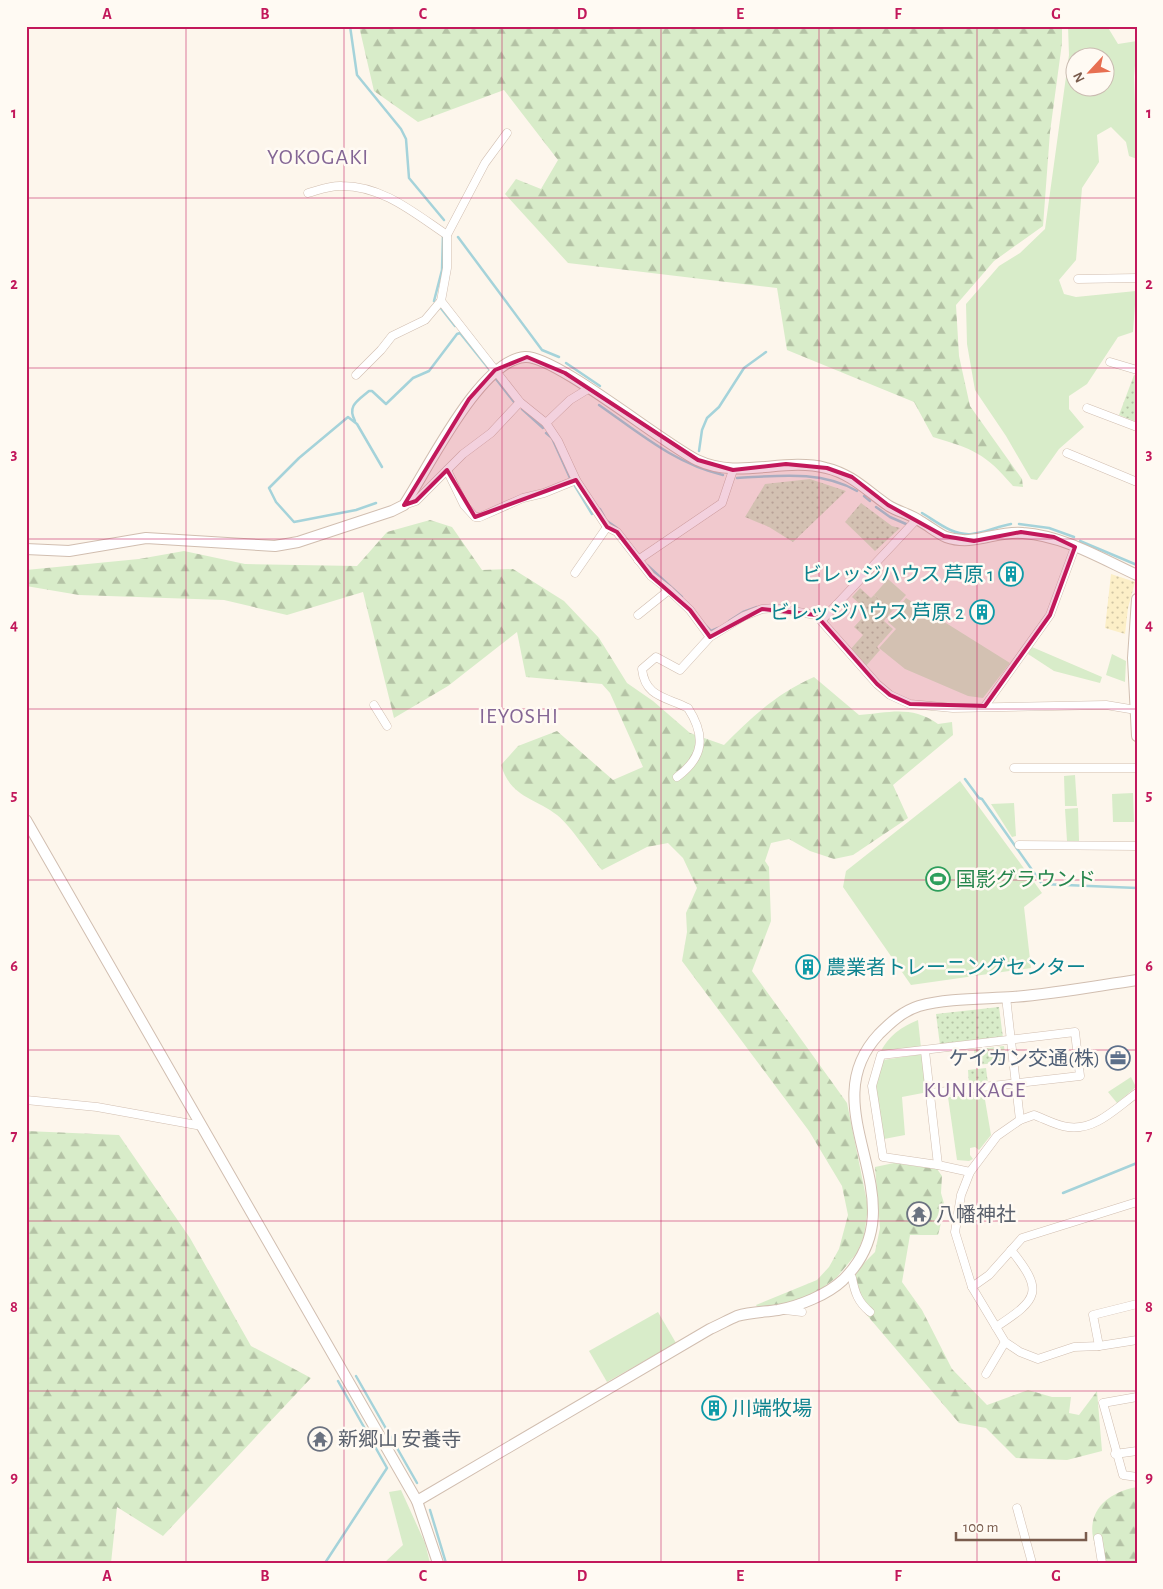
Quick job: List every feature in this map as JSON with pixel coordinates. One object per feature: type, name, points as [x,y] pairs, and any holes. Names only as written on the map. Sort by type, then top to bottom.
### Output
[{"type":"street","points":[[356,375],[392,336],[425,320],[441,301],[447,268],[447,234],[485,164],[507,134]]},
{"type":"street","points":[[308,193],[340,186],[370,188],[397,202],[447,234]]},
{"type":"street","points":[[1078,279],[1137,278]]},
{"type":"street","points":[[441,301],[520,402],[546,423],[558,441],[576,480],[607,527],[617,532],[651,576],[670,590],[690,610],[710,637]]},
{"type":"street","points":[[404,505],[469,399],[495,370],[513,360],[526,357],[541,360],[558,368],[698,460],[733,470],[760,469],[786,464],[827,468],[852,478],[888,505],[917,518],[944,536],[962,542],[1021,532],[1054,537],[1137,575]]},
{"type":"street","points":[[1110,362],[1137,370]]},
{"type":"street","points":[[546,423],[570,400],[588,389]]},
{"type":"street","points":[[26,549],[69,551],[146,538],[275,546],[298,542],[340,529],[416,501],[447,470],[491,433],[520,402]]},
{"type":"street","points":[[1087,408],[1137,427]]},
{"type":"street","points":[[1067,453],[1137,482]]},
{"type":"street","points":[[447,470],[464,505],[475,517],[480,517],[523,498],[544,493],[576,480]]},
{"type":"street","points":[[638,560],[722,503],[733,470]]},
{"type":"street","points":[[822,620],[917,518]]},
{"type":"street","points":[[575,573],[607,527]]},
{"type":"street","points":[[985,706],[1050,615],[1075,547]]},
{"type":"street","points":[[638,615],[670,590]]},
{"type":"street","points":[[1137,599],[1133,658],[1137,736]]},
{"type":"street","points":[[677,777],[692,766],[700,751],[700,732],[688,708],[663,698],[649,689],[643,682],[642,669],[656,657],[680,670],[710,637],[744,616],[762,609],[798,611],[816,615],[859,664],[890,695],[910,704],[953,708],[1106,705],[1136,710]]},
{"type":"street","points":[[374,705],[387,726]]},
{"type":"street","points":[[1014,768],[1137,768]]},
{"type":"street","points":[[26,820],[417,1501],[438,1563]]},
{"type":"street","points":[[1019,845],[1137,846]]},
{"type":"street","points":[[781,1310],[827,1292],[842,1281],[861,1258],[872,1231],[874,1200],[856,1119],[853,1088],[862,1057],[874,1040],[894,1019],[920,1006],[1137,980]]},
{"type":"street","points":[[1006,997],[1020,1120]]},
{"type":"street","points":[[930,1093],[1080,1076],[1075,1032],[881,1055],[872,1086],[883,1157],[970,1172]]},
{"type":"street","points":[[925,1051],[938,1165]]},
{"type":"street","points":[[1137,1093],[1098,1122],[1083,1128],[1066,1127],[1034,1115],[1020,1120],[997,1136],[970,1172],[961,1195],[955,1232],[972,1287],[1005,1342],[1020,1352],[1038,1359],[1074,1347],[1099,1346],[1137,1340]]},
{"type":"street","points":[[26,1100],[97,1107],[202,1126]]},
{"type":"street","points":[[972,1287],[989,1276],[1022,1238],[1137,1202]]},
{"type":"street","points":[[996,1327],[1016,1314],[1029,1300],[1033,1289],[1032,1279],[1011,1250]]},
{"type":"street","points":[[852,1278],[857,1298],[870,1312]]},
{"type":"street","points":[[1099,1346],[1093,1315],[1137,1304]]},
{"type":"street","points":[[417,1501],[710,1329],[738,1316],[781,1310],[802,1312]]},
{"type":"street","points":[[986,1374],[1005,1342]]},
{"type":"street","points":[[1137,1396],[1103,1403],[1115,1454],[1123,1476],[1137,1477]]},
{"type":"street","points":[[1115,1454],[1137,1451]]},
{"type":"street","points":[[1017,1508],[1032,1563]]},
{"type":"street","points":[[1098,1538],[1102,1563]]},
{"type":"highlighted area","points":[[527,357],[565,373],[698,460],[733,470],[786,464],[827,468],[852,477],[888,505],[944,536],[974,541],[1021,532],[1054,537],[1075,547],[1050,615],[985,706],[910,704],[890,695],[877,684],[816,615],[762,609],[710,637],[690,610],[651,576],[617,532],[607,527],[576,480],[475,517],[447,470],[416,501],[404,505],[469,399],[495,370]]},
{"type":"green space","points":[[359,26],[1062,26],[1062,43],[1050,132],[1043,226],[994,261],[956,305],[959,356],[970,406],[1022,479],[1023,487],[1013,486],[986,459],[969,449],[933,437],[914,402],[787,350],[777,288],[568,263],[505,194],[516,179],[541,189],[558,160],[504,90],[418,122],[374,91]]},
{"type":"green space","points":[[1068,26],[1107,26],[1118,44],[1137,41],[1134,77],[1137,159],[1129,156],[1126,142],[1111,127],[1097,135],[1099,162],[1082,188],[1076,260],[1059,280],[1064,294],[1076,297],[1136,291],[1133,332],[1118,337],[1087,384],[1069,396],[1069,409],[1084,427],[1059,449],[1037,480],[1031,479],[1006,436],[975,390],[967,344],[966,304],[999,266],[1020,253],[1045,229],[1066,77],[1066,98],[1116,98],[1116,48],[1069,48]]},
{"type":"green space","points":[[1134,375],[1137,376],[1137,422],[1119,415]]},
{"type":"green space","points":[[810,479],[846,491],[793,542],[769,527],[745,517],[765,484]]},
{"type":"green space","points":[[861,503],[892,526],[900,528],[875,551],[845,522]]},
{"type":"green space","points":[[430,520],[452,527],[482,570],[513,569],[564,601],[599,638],[627,683],[653,701],[690,733],[724,745],[776,698],[814,677],[859,715],[909,712],[928,718],[938,724],[952,722],[953,735],[893,785],[908,818],[853,855],[834,859],[810,851],[789,839],[771,843],[765,861],[769,867],[771,921],[752,971],[847,1103],[868,1207],[864,1236],[857,1253],[837,1277],[817,1292],[775,1307],[758,1308],[756,1305],[817,1280],[829,1267],[839,1249],[848,1215],[842,1186],[809,1131],[682,961],[687,932],[686,913],[697,888],[683,858],[668,843],[647,847],[602,870],[557,815],[517,791],[505,776],[501,765],[518,746],[557,731],[613,780],[643,767],[610,693],[602,684],[526,677],[517,632],[448,686],[394,718],[363,592],[287,615],[224,600],[79,595],[26,586],[26,570],[139,559],[184,551],[245,564],[357,566],[387,532]]},
{"type":"green space","points":[[888,579],[906,595],[892,611],[874,595]]},
{"type":"green space","points":[[860,588],[871,598],[874,595],[892,611],[884,621],[893,629],[877,647],[880,650],[866,666],[849,651],[863,635],[854,627],[864,616],[860,611],[863,607],[852,597]]},
{"type":"green space","points":[[906,598],[1010,663],[983,698],[968,696],[905,669],[879,648],[896,629],[888,622]]},
{"type":"green space","points":[[1032,647],[1102,677],[1100,683],[1054,671],[1028,654]]},
{"type":"green space","points":[[1112,654],[1126,661],[1125,682],[1106,675]]},
{"type":"green space","points":[[1075,775],[1077,806],[1065,806],[1064,776]]},
{"type":"green space","name":"国影グラウンド","points":[[960,781],[1042,893],[1024,907],[1031,968],[911,985],[843,887],[846,871]]},
{"type":"green space","points":[[1133,793],[1134,822],[1113,822],[1112,794]]},
{"type":"green space","points":[[1014,803],[1016,836],[1012,837],[991,804]]},
{"type":"green space","points":[[1078,808],[1079,841],[1067,841],[1065,809]]},
{"type":"green space","points":[[999,1007],[1003,1038],[940,1045],[936,1014]]},
{"type":"green space","points":[[918,1020],[921,1048],[880,1053],[896,1033]]},
{"type":"green space","points":[[1004,1046],[1006,1062],[976,1065],[974,1050]]},
{"type":"green space","points":[[923,1054],[928,1092],[902,1097],[905,1135],[884,1139],[876,1087],[883,1060]]},
{"type":"green space","points":[[986,1068],[988,1084],[969,1085],[968,1070]]},
{"type":"green space","points":[[1131,1077],[1136,1087],[1117,1103],[1108,1092]]},
{"type":"green space","points":[[984,1094],[991,1135],[979,1150],[975,1147],[970,1148],[970,1155],[973,1159],[969,1161],[957,1160],[948,1097]]},
{"type":"green space","points":[[26,1131],[119,1135],[190,1238],[251,1346],[311,1378],[163,1536],[117,1507],[111,1563],[26,1563]]},
{"type":"green space","points":[[894,1163],[937,1169],[942,1176],[941,1193],[945,1207],[938,1235],[910,1235],[902,1282],[922,1310],[952,1369],[987,1405],[1028,1390],[1052,1397],[1071,1397],[1069,1413],[1079,1415],[1097,1391],[1102,1451],[1067,1460],[1016,1458],[986,1428],[959,1423],[860,1307],[855,1276],[862,1265],[875,1252],[880,1228],[875,1167]]},
{"type":"green space","points":[[658,1312],[676,1343],[607,1382],[589,1351]]},
{"type":"green space","points":[[1137,1487],[1137,1563],[1105,1563],[1097,1550],[1093,1537],[1092,1525],[1095,1515],[1101,1505],[1110,1497]]},
{"type":"green space","points":[[401,1490],[425,1543],[430,1563],[384,1563],[403,1545],[389,1492]]},
{"type":"sand","points":[[1111,574],[1135,582],[1128,608],[1125,634],[1105,628]]},
{"type":"waterway","points":[[350,26],[357,75],[401,129],[406,139],[409,178],[444,220]]},
{"type":"waterway","points":[[434,301],[442,270],[443,235]]},
{"type":"waterway","points":[[458,237],[542,350],[559,357]]},
{"type":"waterway","points":[[440,307],[455,326]]},
{"type":"waterway","points":[[355,421],[352,411],[354,404],[369,391],[372,391],[386,404],[413,378],[429,371],[457,334],[460,333],[489,369]]},
{"type":"waterway","points":[[699,451],[702,430],[707,418],[719,407],[744,368],[766,352]]},
{"type":"waterway","points":[[566,363],[600,386]]},
{"type":"waterway","points":[[496,379],[514,402]]},
{"type":"waterway","points":[[599,405],[673,455],[705,470],[723,475]]},
{"type":"waterway","points":[[522,409],[543,428]]},
{"type":"waterway","points":[[376,503],[356,510],[294,522],[276,502],[269,488],[299,458],[348,417],[357,424],[382,467]]},
{"type":"waterway","points":[[546,433],[552,438],[570,478]]},
{"type":"waterway","points":[[737,478],[814,477],[843,484],[857,491]]},
{"type":"waterway","points":[[575,486],[592,514]]},
{"type":"waterway","points":[[864,496],[870,501]]},
{"type":"waterway","points":[[876,507],[890,517],[906,524]]},
{"type":"waterway","points":[[600,509],[604,516]]},
{"type":"waterway","points":[[922,513],[952,531],[965,534],[987,531],[1011,524]]},
{"type":"waterway","points":[[607,521],[617,528]]},
{"type":"waterway","points":[[1019,524],[1049,528],[1074,537]]},
{"type":"waterway","points":[[1080,541],[1137,565]]},
{"type":"waterway","points":[[647,565],[682,597]]},
{"type":"waterway","points":[[729,621],[743,612],[757,607]]},
{"type":"waterway","points":[[706,626],[711,631],[718,628]]},
{"type":"waterway","points":[[965,779],[979,798],[982,799],[1042,884],[1137,888]]},
{"type":"waterway","points":[[1063,1193],[1137,1163]]},
{"type":"waterway","points":[[356,1376],[417,1483]]},
{"type":"waterway","points":[[325,1563],[387,1468],[338,1381]]},
{"type":"waterway","points":[[430,1510],[446,1563]]},
{"type":"place","name":"ビレッジハウス 芦原 1","points":[[1011,574]]},
{"type":"place","name":"ビレッジハウス 芦原 2","points":[[982,612]]},
{"type":"place","name":"国影グラウンド","points":[[938,879]]},
{"type":"place","name":"農業者トレーニングセンター","points":[[808,967]]},
{"type":"place","name":"ケイカン交通(株)","points":[[1118,1058]]},
{"type":"place","name":"八幡神社","points":[[919,1214]]},
{"type":"place","name":"川端牧場","points":[[714,1408]]},
{"type":"place","name":"新郷山 安養寺","points":[[320,1439]]},
{"type":"district","name":"YOKOGAKI","points":[[318,156]]},
{"type":"district","name":"IEYOSHI","points":[[519,715]]},
{"type":"district","name":"KUNIKAGE","points":[[975,1089]]}]
